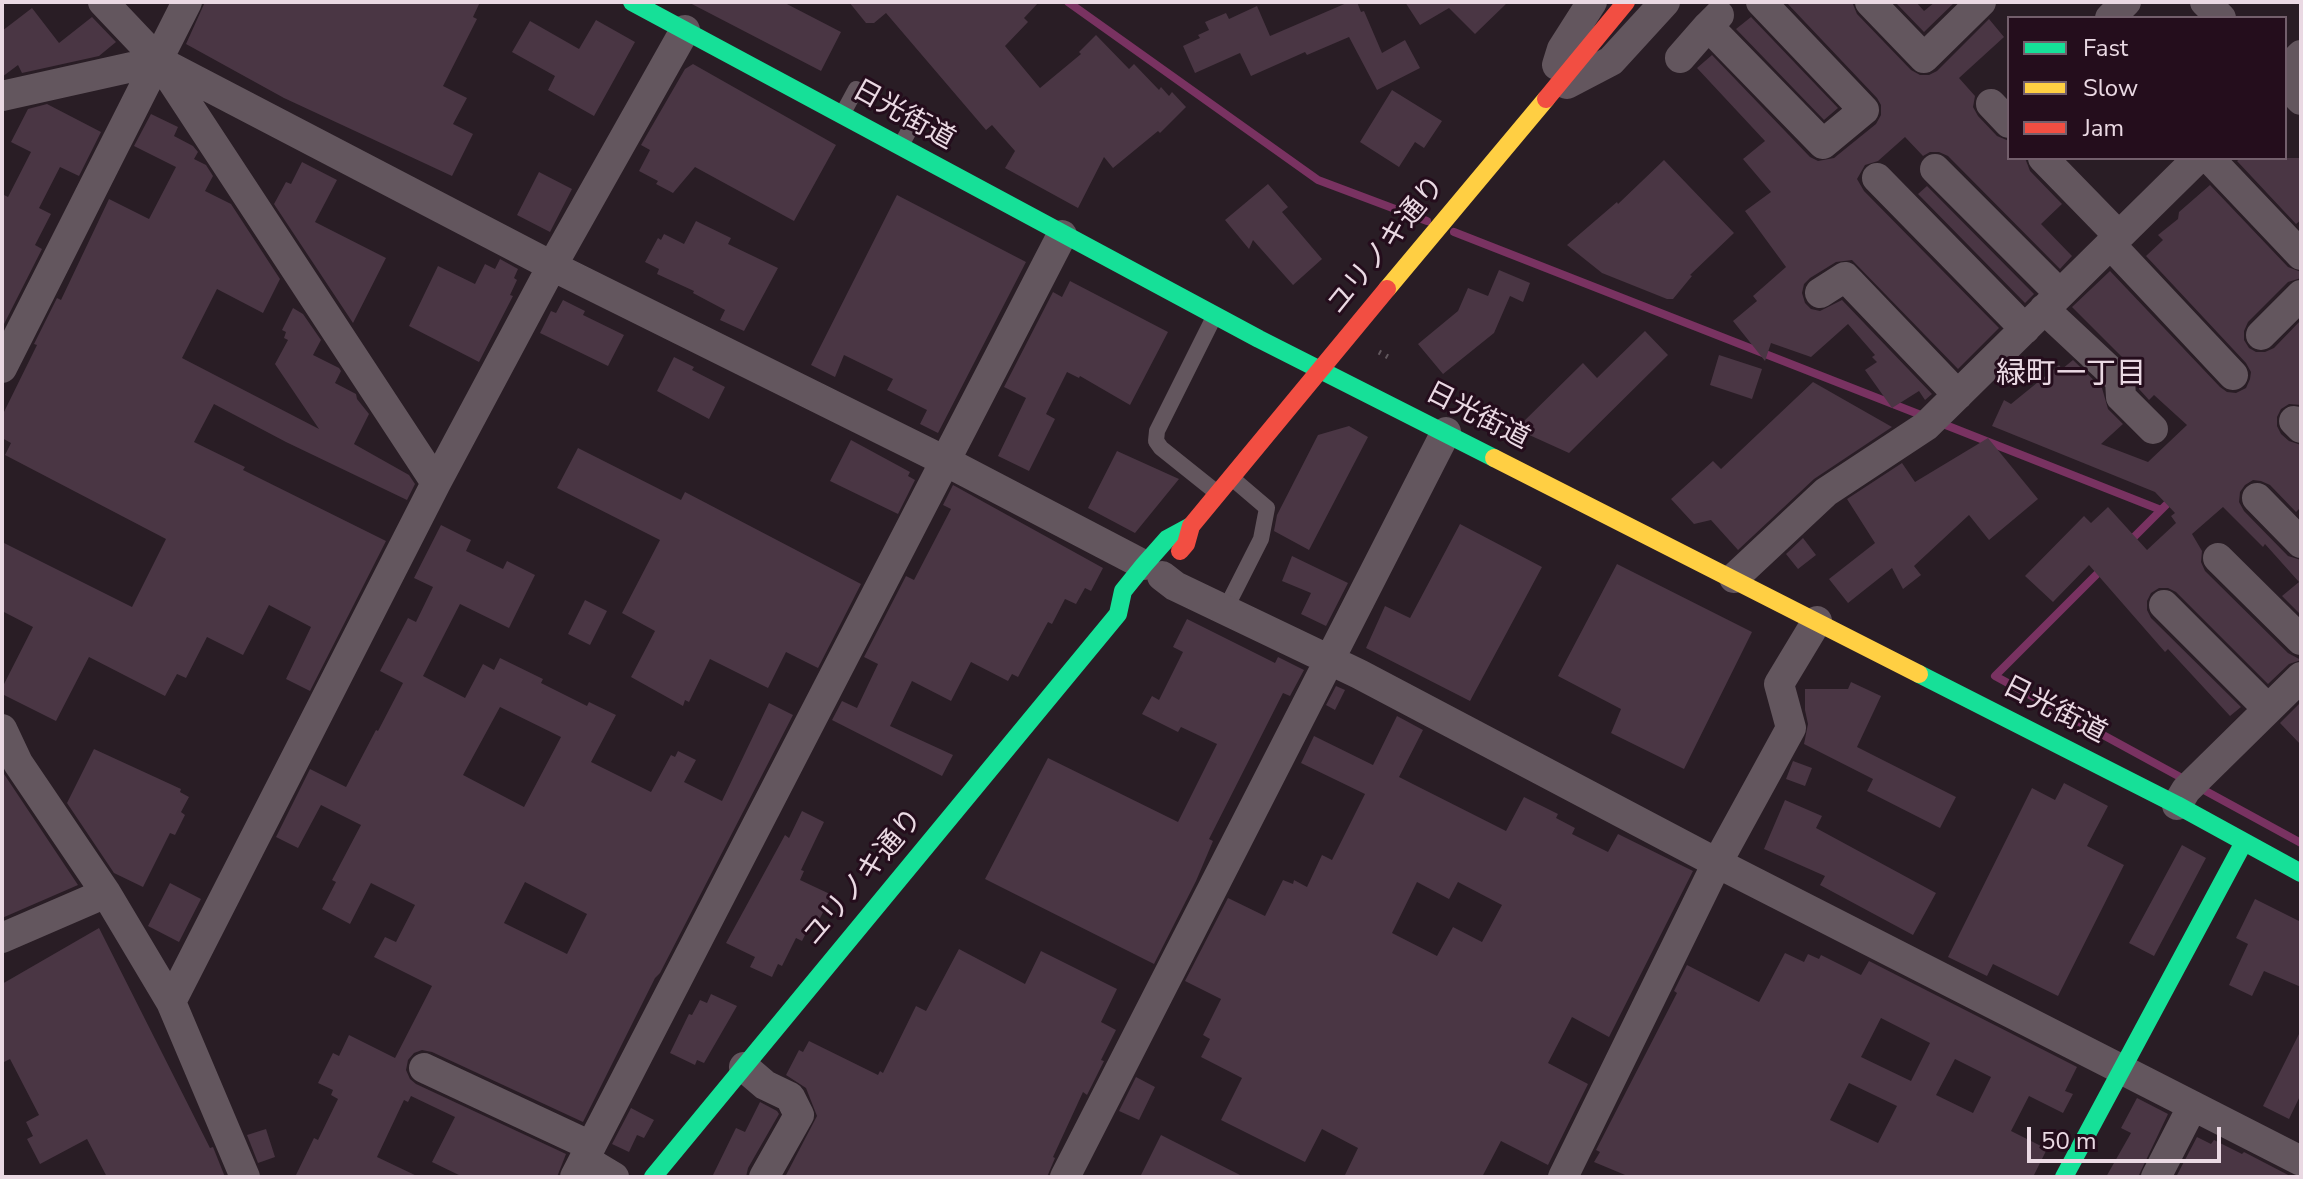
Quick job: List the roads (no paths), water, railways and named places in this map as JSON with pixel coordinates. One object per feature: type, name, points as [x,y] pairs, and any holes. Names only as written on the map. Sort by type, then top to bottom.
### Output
[{"type":"main road","name":"日光街道","points":[[632,2],[1214,316],[2177,805],[2301,873]]},
{"type":"main road","name":"ユリノキ通り","points":[[1118,614],[1123,591],[1153,575],[1186,544],[1191,526],[1626,2]]},
{"type":"main road","name":"ユリノキ通り","points":[[653,1177],[1118,614],[1136,606]]},
{"type":"main road","points":[[2064,1177],[2244,842]]},
{"type":"street","points":[[103,2],[159,61],[436,483]]},
{"type":"street","points":[[2,368],[187,2]]},
{"type":"street","points":[[1548,94],[1562,49],[1592,2]]},
{"type":"street","points":[[1548,94],[1611,61],[1665,2]]},
{"type":"street","points":[[1680,58],[1717,11],[1823,144],[1864,110],[1761,2]]},
{"type":"street","points":[[1870,2],[1924,58],[1976,4]]},
{"type":"street","points":[[171,1002],[436,483],[552,266],[685,30]]},
{"type":"street","points":[[2,96],[159,61],[552,266],[945,461],[1153,575],[1330,659],[1717,863],[2192,1107],[2287,1164]]},
{"type":"street","points":[[2287,85],[2301,100]]},
{"type":"street","points":[[2045,160],[2233,375]]},
{"type":"street","points":[[1734,578],[1826,492],[1926,426],[2196,160]]},
{"type":"street","points":[[2211,160],[2301,255]]},
{"type":"street","points":[[1935,169],[2043,311]]},
{"type":"street","points":[[1877,178],[2043,311],[2120,380],[2121,397],[2153,429]]},
{"type":"street","points":[[583,1161],[1062,235]]},
{"type":"street","points":[[1820,293],[1845,277],[1958,395]]},
{"type":"street","points":[[2261,335],[2301,295]]},
{"type":"street","points":[[1065,1177],[1446,432]]},
{"type":"street","points":[[2257,498],[2301,543]]},
{"type":"street","points":[[2218,558],[2301,640]]},
{"type":"street","points":[[2164,605],[2268,709]]},
{"type":"street","points":[[1572,1174],[1717,863],[1791,728],[1779,684],[1817,621]]},
{"type":"street","points":[[2177,805],[2186,790],[2301,677]]},
{"type":"street","points":[[2,729],[18,763],[106,893],[171,1002],[245,1177]]},
{"type":"street","points":[[2,938],[106,893]]},
{"type":"street","points":[[744,1067],[765,1085],[790,1097],[799,1115],[764,1177]]},
{"type":"street","points":[[424,1068],[614,1177]]},
{"type":"street","points":[[2156,1177],[2192,1107]]},
{"type":"lane","points":[[842,115],[856,89]]},
{"type":"lane","points":[[901,147],[915,120]]},
{"type":"lane","points":[[1214,316],[1157,431],[1156,441],[1219,494]]},
{"type":"lane","points":[[1225,610],[1261,539],[1267,508],[1232,478]]},
{"type":"waterway","points":[[1068,2],[1318,180],[1427,221]]},
{"type":"waterway","points":[[1454,232],[1926,417]]},
{"type":"waterway","points":[[1938,422],[2161,510],[2175,496]]},
{"type":"waterway","points":[[2128,543],[2161,510]]},
{"type":"waterway","points":[[2104,567],[1995,676],[2301,843]]},
{"type":"district","name":"緑町一丁目","points":[[2071,376]]}]
